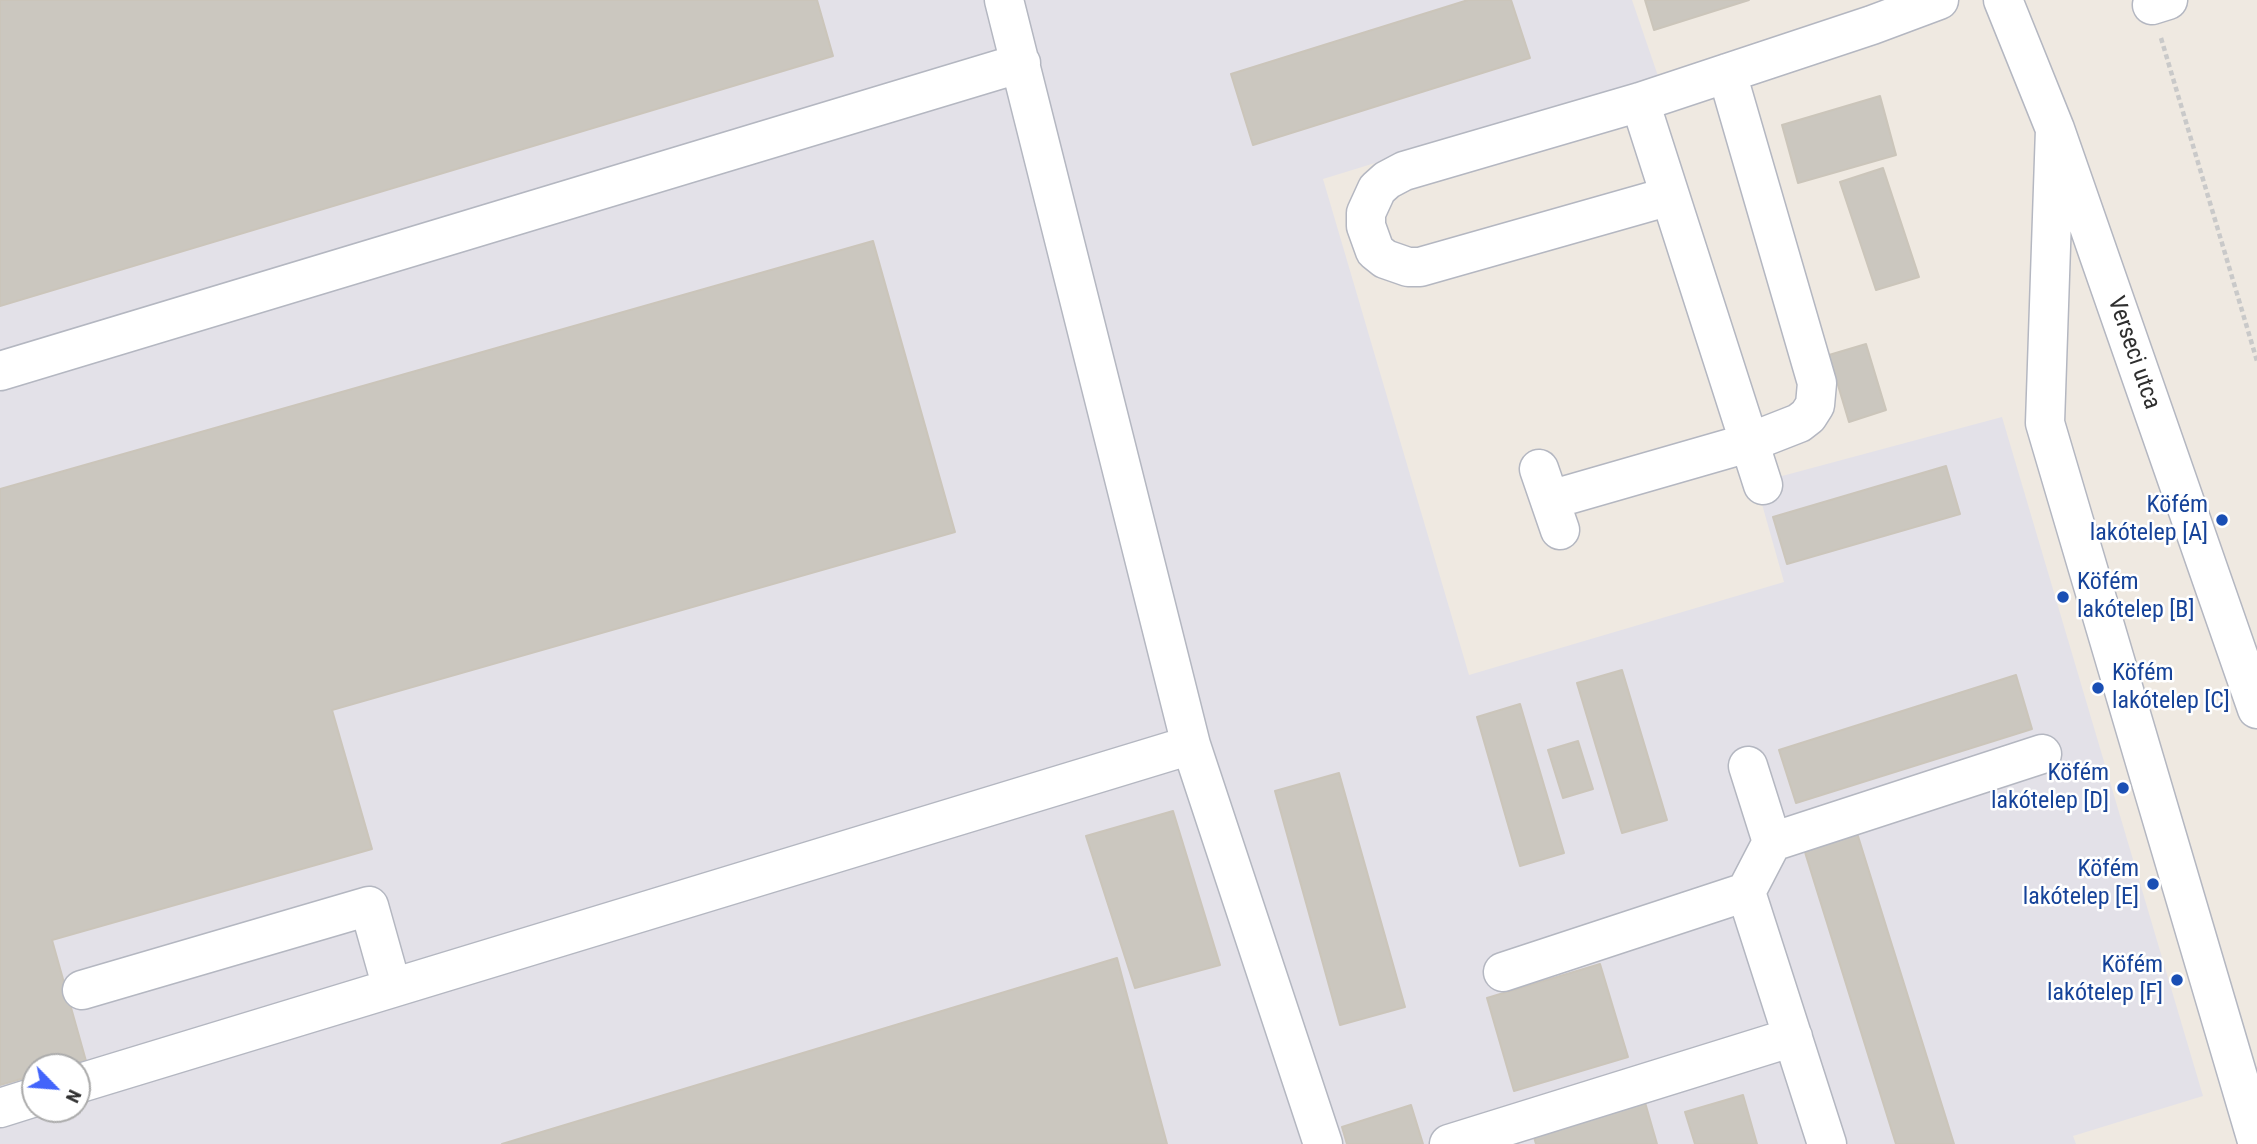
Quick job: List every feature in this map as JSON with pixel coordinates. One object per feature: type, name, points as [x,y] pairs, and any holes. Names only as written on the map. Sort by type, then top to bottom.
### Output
[{"type":"street","points":[[1004,0],[1191,744],[1323,1144]]},
{"type":"street","points":[[1670,196],[1420,267],[1408,267],[1385,259],[1375,251],[1370,240],[1366,213],[1370,202],[1387,180],[1404,171],[1640,102],[1939,0]]},
{"type":"street","name":"Verseci utca","points":[[2003,0],[2055,129],[2257,709]]},
{"type":"street","points":[[0,371],[1021,63]]},
{"type":"street","points":[[1550,500],[1748,443],[1799,423],[1815,405],[1817,383],[1727,73]]},
{"type":"street","points":[[1640,102],[1763,485]]},
{"type":"street","points":[[2055,129],[2045,423],[2257,1141]]},
{"type":"street","points":[[91,1080],[1191,744]]},
{"type":"street","points":[[1503,972],[1746,892],[1772,842],[2042,754]]},
{"type":"street","points":[[1748,766],[1772,842]]},
{"type":"street","points":[[1746,892],[1827,1144]]},
{"type":"street","points":[[82,990],[369,906],[392,988]]},
{"type":"street","points":[[1449,1144],[1793,1037]]},
{"type":"street","points":[[0,1108],[21,1101]]},
{"type":"path","points":[[2160,3],[2257,361]]},
{"type":"shaded area","points":[[0,0],[1632,0],[1658,76],[1323,179],[1469,675],[1784,582],[1756,483],[2002,417],[2203,1096],[2073,1136],[2076,1144],[0,1144]]},
{"type":"building","points":[[0,0],[817,0],[833,56],[0,306]]},
{"type":"building","points":[[1468,0],[1511,0],[1530,58],[1253,145],[1231,74]]},
{"type":"building","points":[[1645,0],[1749,0],[1654,30]]},
{"type":"building","points":[[1880,96],[1896,155],[1798,183],[1782,125]]},
{"type":"building","points":[[1883,168],[1919,277],[1876,290],[1840,182]]},
{"type":"building","points":[[873,241],[955,532],[332,710],[372,849],[52,940],[84,1053],[21,1053],[21,1079],[0,1085],[0,489]]},
{"type":"building","points":[[1866,344],[1886,410],[1849,422],[1829,355]]},
{"type":"building","points":[[1946,466],[1960,514],[1787,564],[1773,517]]},
{"type":"building","points":[[1622,670],[1667,820],[1622,833],[1577,683]]},
{"type":"building","points":[[2016,675],[2032,729],[1796,803],[1779,750]]},
{"type":"building","points":[[1520,704],[1564,853],[1520,866],[1477,717]]},
{"type":"building","points":[[1578,741],[1593,789],[1563,798],[1548,750]]},
{"type":"building","points":[[1339,773],[1405,1007],[1340,1025],[1275,791]]},
{"type":"building","points":[[1173,811],[1220,965],[1135,988],[1086,836]]},
{"type":"building","points":[[1857,833],[1954,1144],[1896,1144],[1804,849]]},
{"type":"building","points":[[1117,958],[1167,1144],[502,1144]]},
{"type":"building","points":[[1600,964],[1628,1057],[1514,1091],[1487,998]]},
{"type":"building","points":[[1642,1092],[1657,1144],[1536,1144],[1532,1130]]},
{"type":"building","points":[[1743,1095],[1757,1144],[1695,1144],[1685,1112]]},
{"type":"building","points":[[1411,1105],[1423,1144],[1347,1144],[1342,1127]]},
{"type":"place","name":"Köfém lakótelep [A]","points":[[2222,520]]},
{"type":"place","name":"Köfém lakótelep [B]","points":[[2063,597]]},
{"type":"place","name":"Köfém lakótelep [C]","points":[[2098,688]]},
{"type":"place","name":"Köfém lakótelep [D]","points":[[2123,788]]},
{"type":"place","name":"Köfém lakótelep [E]","points":[[2153,884]]},
{"type":"place","name":"Köfém lakótelep [F]","points":[[2177,980]]}]
